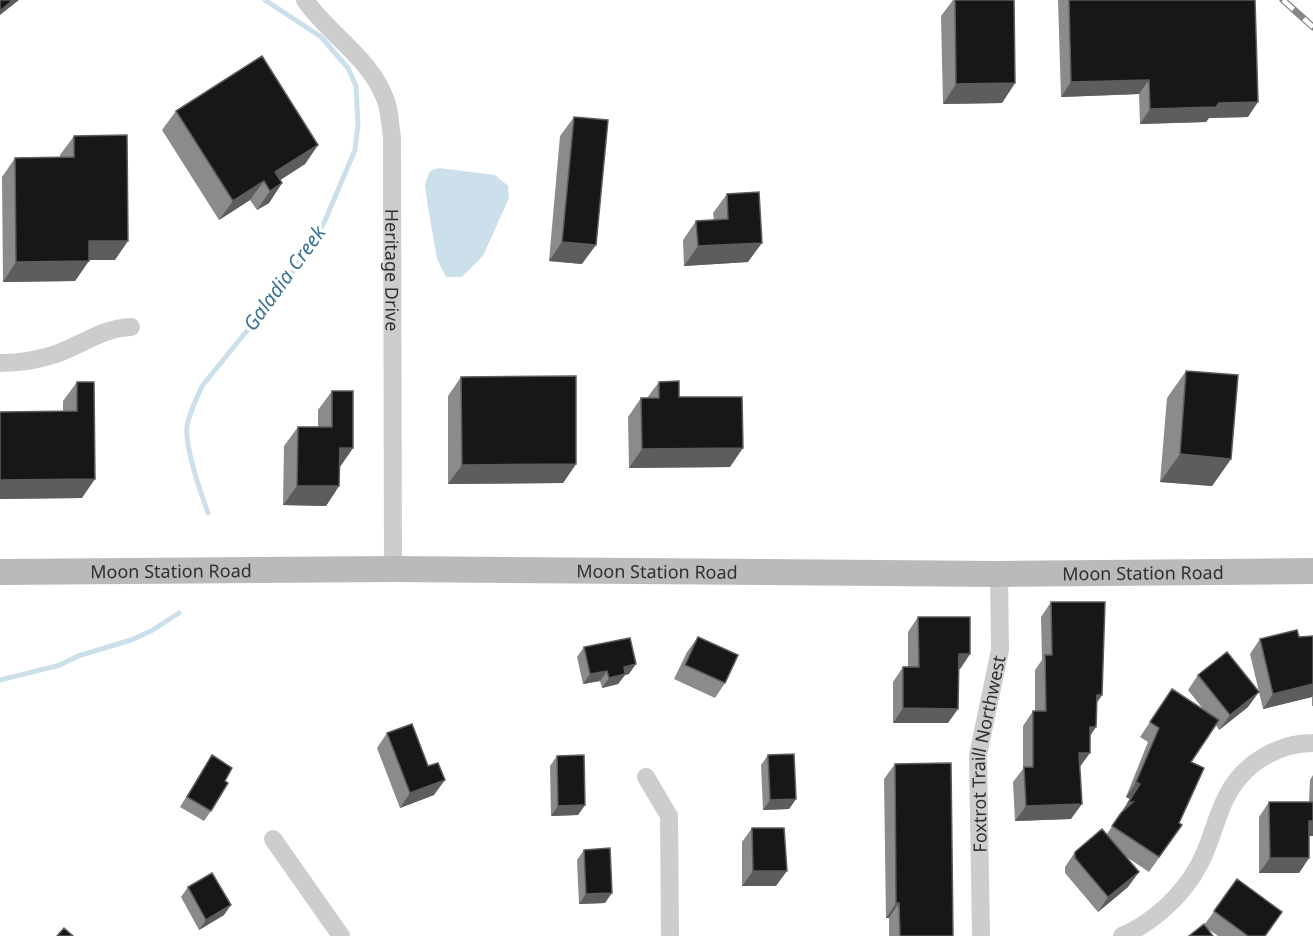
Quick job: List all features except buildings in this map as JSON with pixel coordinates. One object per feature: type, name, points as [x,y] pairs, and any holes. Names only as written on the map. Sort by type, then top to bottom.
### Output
[{"type":"street","name":"Heritage Drive","points":[[305,0],[316,16],[371,72],[386,101],[392,137],[393,569]]},
{"type":"street","points":[[0,363],[34,360],[57,354],[101,332],[131,327]]},
{"type":"street","name":"Moon Station Road","points":[[0,572],[393,569],[999,574],[1313,571]]},
{"type":"street","name":"Foxtrot Traill Northwest","points":[[981,936],[978,755],[999,650],[999,574]]},
{"type":"street","points":[[1122,936],[1165,910],[1199,866],[1229,791],[1260,756],[1301,743],[1313,743]]},
{"type":"street","points":[[646,777],[669,816],[670,936]]},
{"type":"street","points":[[273,839],[340,936]]},
{"type":"water","points":[[439,168],[495,175],[508,186],[509,198],[483,256],[462,277],[446,277],[437,259],[425,184],[430,171]]},
{"type":"waterway","name":"Galadia Creek","points":[[208,513],[188,446],[187,426],[191,411],[202,386],[285,284],[324,223],[355,150],[358,125],[356,86],[348,68],[321,37],[265,0]]},
{"type":"waterway","name":"Galadia Creek","points":[[0,680],[60,665],[78,656],[131,640],[151,631],[179,613]]},
{"type":"railway","points":[[1283,0],[1313,27]]}]
